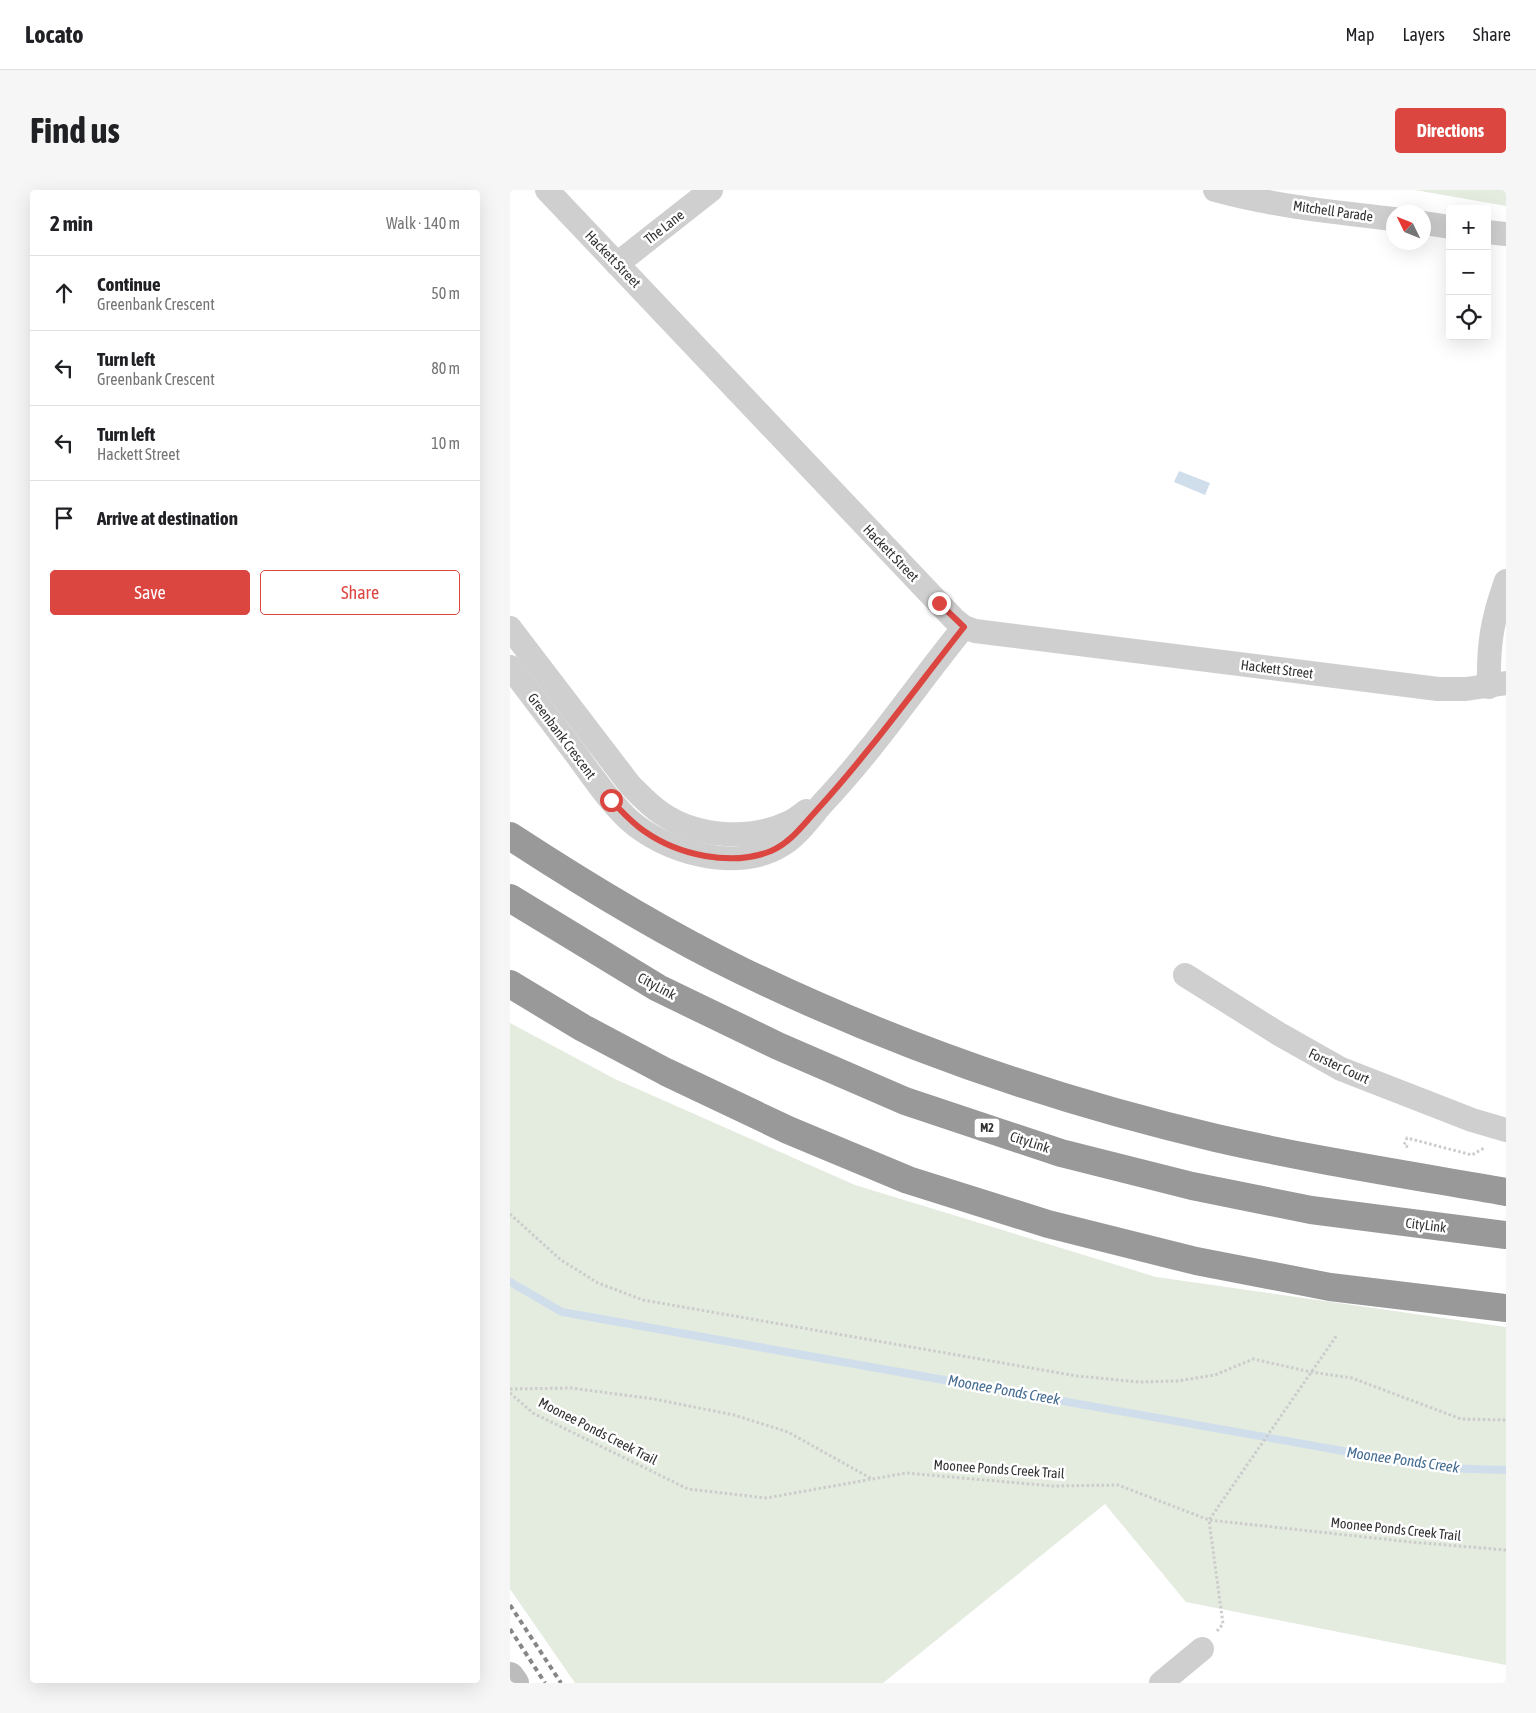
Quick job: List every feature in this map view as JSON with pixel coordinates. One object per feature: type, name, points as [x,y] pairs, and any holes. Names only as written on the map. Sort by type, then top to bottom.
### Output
[{"type":"highway","points":[[510,836],[643,919],[740,970],[855,1023],[962,1064],[1099,1108],[1216,1138],[1506,1192]]},
{"type":"highway","name":"CityLink","points":[[510,898],[658,988],[778,1046],[905,1101],[1061,1153],[1192,1186],[1311,1210],[1506,1236]]},
{"type":"highway","points":[[510,984],[583,1028],[666,1072],[788,1130],[908,1180],[1048,1224],[1196,1262],[1330,1287],[1506,1308]]},
{"type":"main road","points":[[510,1676],[515,1683]]},
{"type":"street","name":"Hackett Street","points":[[547,190],[954,619],[964,627],[975,631],[1438,689],[1466,689],[1497,685]]},
{"type":"street","name":"The Lane","points":[[617,264],[711,190]]},
{"type":"street","name":"Mitchell Parade","points":[[1214,190],[1240,197],[1287,205],[1386,219]]},
{"type":"street","points":[[1431,224],[1446,226]]},
{"type":"street","points":[[1491,232],[1506,234]]},
{"type":"street","points":[[1497,685],[1488,653],[1497,604],[1506,581]]},
{"type":"street","name":"Greenbank Crescent","points":[[510,667],[611,800],[629,819],[645,832],[667,844],[690,852],[732,858],[752,856],[770,851],[783,844],[795,834],[841,784],[964,627]]},
{"type":"street","name":"Greenbank Crescent","points":[[510,628],[630,785],[647,802],[663,814],[686,826],[726,834],[746,834],[770,830],[792,822],[841,784]]},
{"type":"street","name":"Forster Court","points":[[1185,974],[1295,1044],[1341,1069],[1501,1131]]},
{"type":"street","points":[[1161,1683],[1202,1649]]},
{"type":"path","points":[[1412,1149],[1404,1145],[1407,1138],[1472,1155],[1501,1131]]},
{"type":"path","points":[[510,1214],[561,1260],[598,1284],[643,1300],[1086,1377],[1139,1382],[1177,1381],[1215,1375],[1253,1359],[1311,1372],[1352,1378],[1461,1418],[1506,1420]]},
{"type":"path","points":[[1202,1649],[1223,1624],[1210,1520],[1337,1335]]},
{"type":"path","points":[[510,1391],[571,1388],[654,1399],[734,1415],[788,1432],[872,1479]]},
{"type":"path","name":"Moonee Ponds Creek Trail","points":[[510,1391],[533,1413],[688,1489],[766,1498],[906,1473],[1053,1486],[1118,1485],[1210,1520],[1411,1542],[1506,1550]]},
{"type":"shaded area","points":[[1415,190],[1506,190],[1506,206]]},
{"type":"shaded area","points":[[510,1023],[615,1079],[855,1185],[1156,1277],[1506,1327],[1506,1665],[1186,1602],[1105,1504],[883,1683],[575,1683],[510,1589]]},
{"type":"water","points":[[1179,471],[1210,483],[1205,495],[1174,482]]},
{"type":"waterway","name":"Moonee Ponds Creek","points":[[510,1282],[562,1312],[1439,1468],[1506,1470]]},
{"type":"railway","points":[[510,1605],[561,1683]]},
{"type":"railway","points":[[510,1629],[545,1683]]},
{"type":"route","points":[[611,800],[645,832],[667,844],[690,852],[710,857],[732,858],[752,856],[770,851],[783,844],[795,834],[841,784],[964,627],[939,603]]}]
